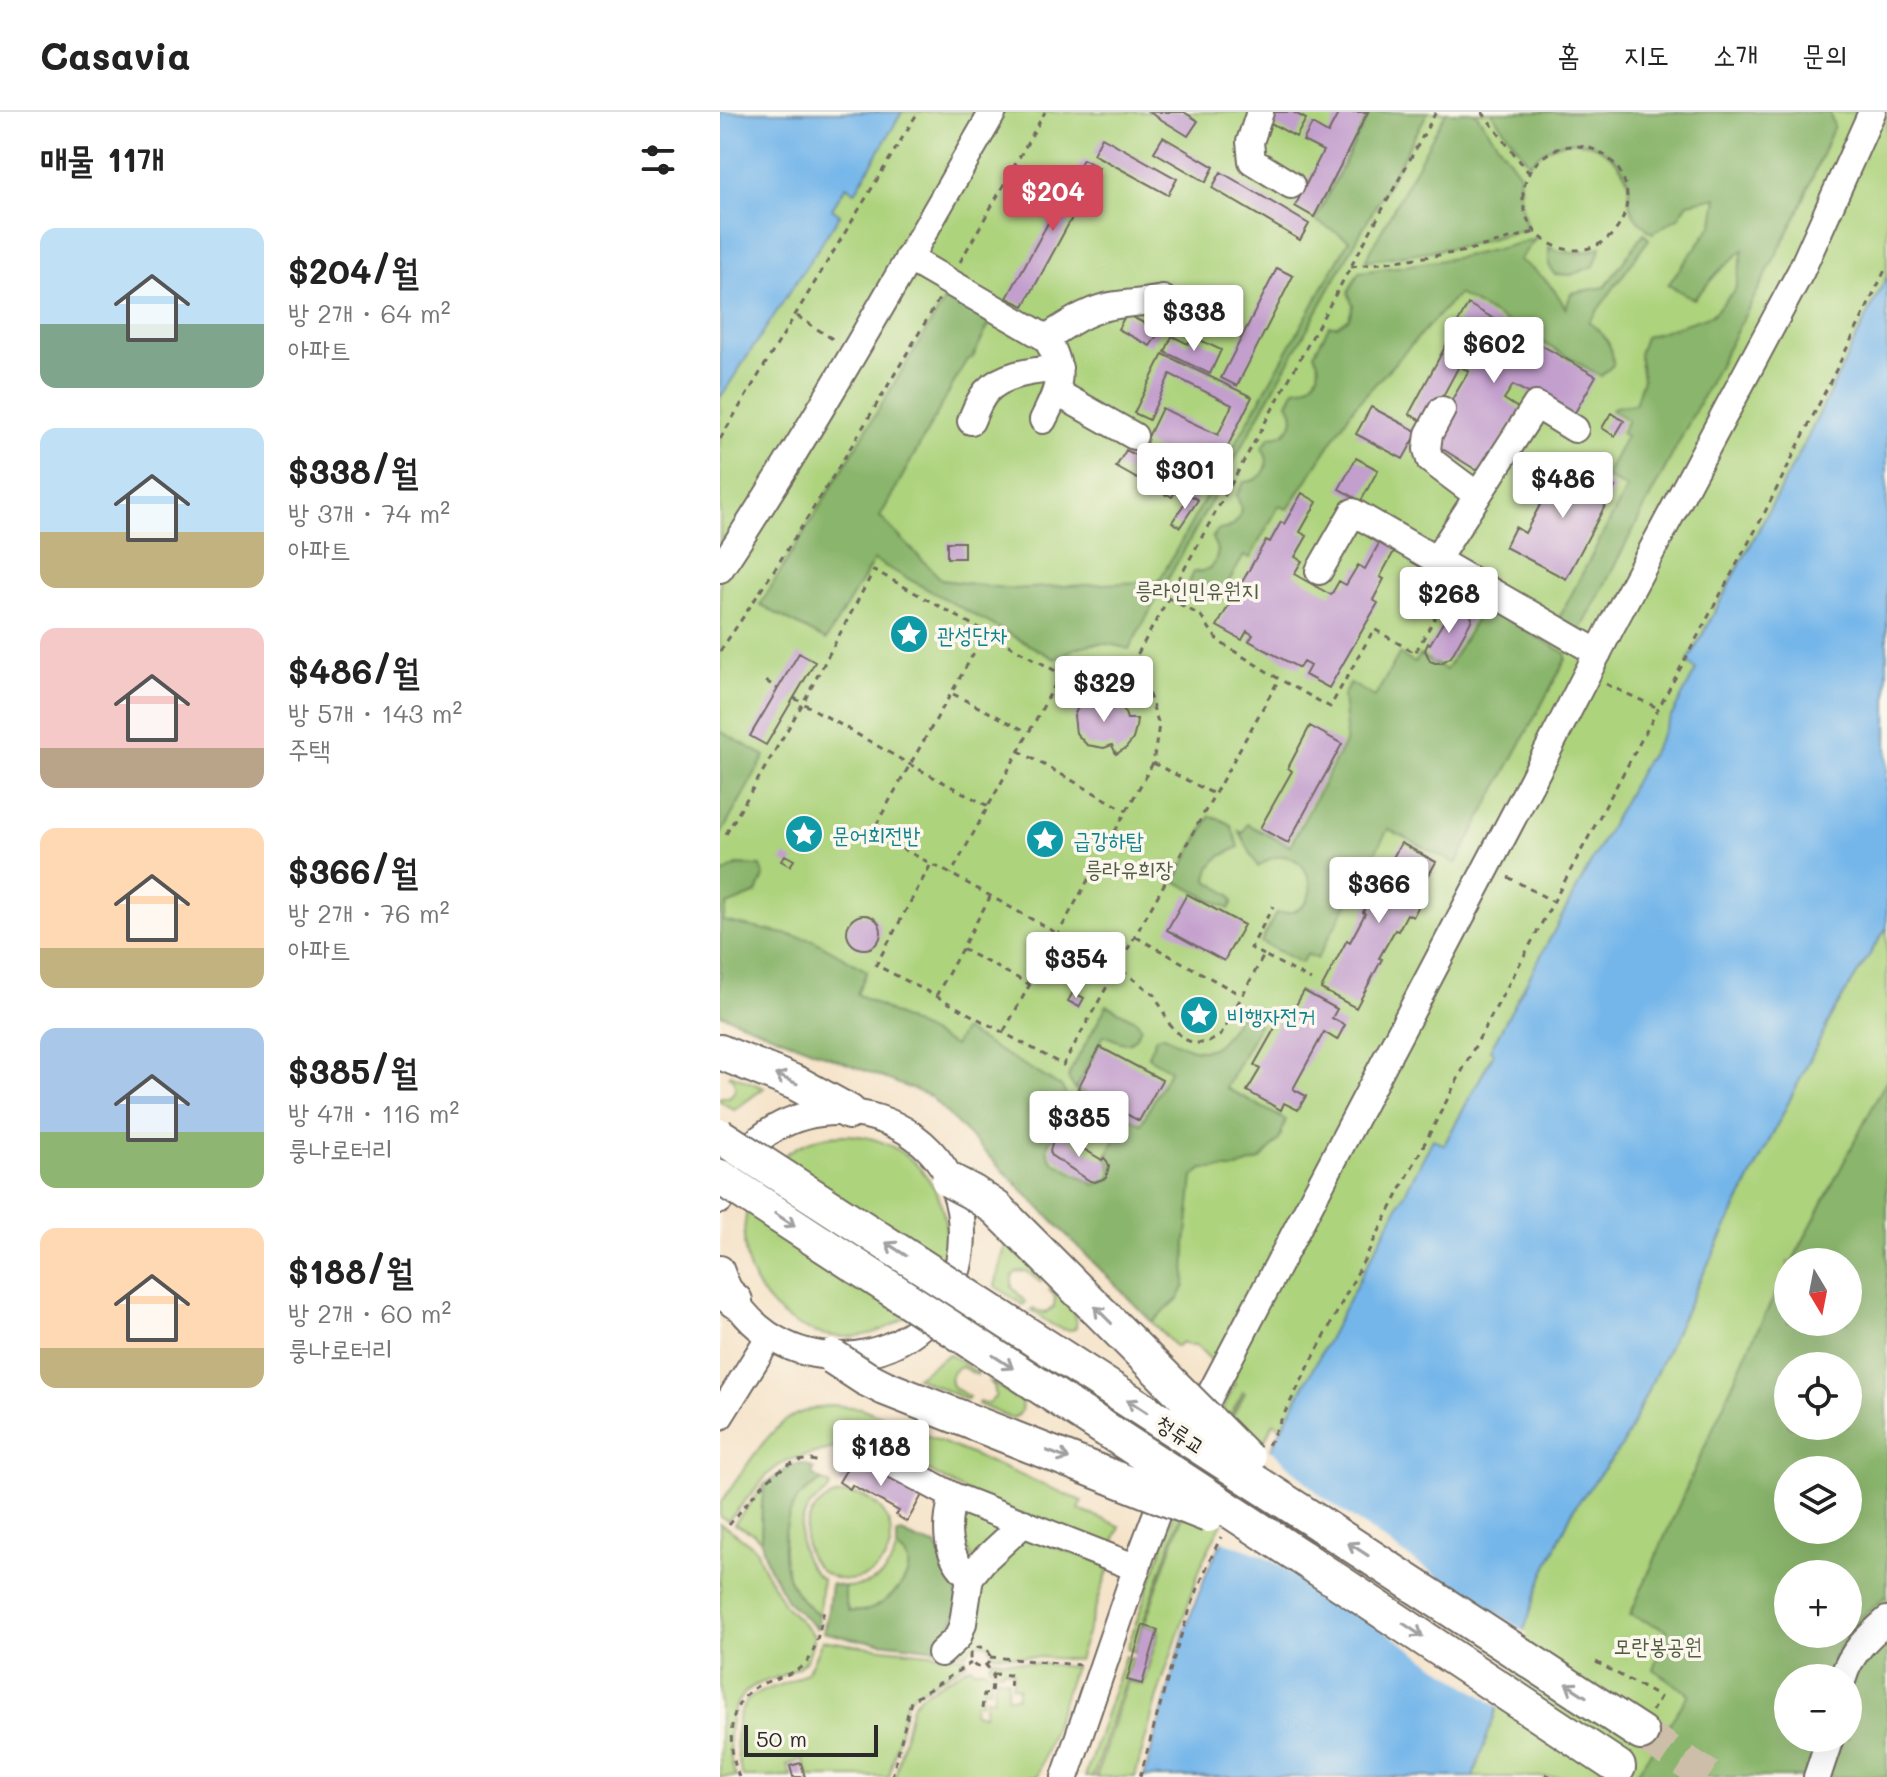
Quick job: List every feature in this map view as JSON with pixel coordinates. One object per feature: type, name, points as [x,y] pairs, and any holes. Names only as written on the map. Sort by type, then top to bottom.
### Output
[{"type":"main road","points":[[720,1052],[796,1083],[849,1112]]},
{"type":"main road","name":"청류교","points":[[720,1136],[1641,1733]]},
{"type":"main road","name":"청류교","points":[[720,1177],[1618,1767]]},
{"type":"main road","points":[[949,1180],[996,1208],[1267,1479],[1320,1524]]},
{"type":"main road","points":[[833,1357],[885,1388],[1190,1506],[1301,1557]]},
{"type":"street","points":[[720,569],[854,352],[993,112]]},
{"type":"street","points":[[1260,112],[1250,142],[1252,161],[1291,185]]},
{"type":"street","points":[[1065,1777],[1171,1476],[1211,1393],[1801,271],[1872,112]]},
{"type":"street","points":[[908,258],[1046,338],[1054,351],[1057,380],[1043,420]]},
{"type":"street","points":[[1046,338],[1075,318],[1099,309],[1163,299]]},
{"type":"street","points":[[971,421],[983,395],[992,386],[1030,372],[1057,380],[1134,436]]},
{"type":"street","points":[[1436,560],[1536,405],[1575,429]]},
{"type":"street","points":[[1442,410],[1429,434],[1427,449],[1430,460],[1477,495]]},
{"type":"street","points":[[1319,571],[1353,512],[1598,653]]},
{"type":"street","points":[[720,1200],[739,1160],[766,1134],[811,1114],[849,1112],[874,1116],[908,1133],[936,1158],[949,1180],[958,1206],[962,1232],[957,1268],[942,1301],[931,1315],[904,1338],[862,1354],[833,1357],[814,1354],[795,1349],[770,1336],[754,1324],[727,1294],[720,1269]]},
{"type":"street","points":[[720,1416],[770,1336]]},
{"type":"street","points":[[865,1449],[953,1496],[1137,1568]]},
{"type":"street","points":[[953,1496],[947,1518],[948,1536],[955,1561],[970,1577]]},
{"type":"street","points":[[941,1653],[958,1637],[970,1577],[1024,1523]]},
{"type":"street","points":[[1848,1664],[1862,1643],[1887,1620]]},
{"type":"street","points":[[1817,1777],[1825,1752]]},
{"type":"path","points":[[720,439],[918,112]]},
{"type":"path","points":[[720,651],[871,413],[1045,112]]},
{"type":"path","points":[[1126,675],[1436,112]]},
{"type":"path","points":[[1482,112],[1529,173]]},
{"type":"path","points":[[1576,145],[1600,152],[1619,169],[1627,192],[1624,217],[1609,238],[1598,245],[1574,250],[1550,244],[1535,232],[1525,216],[1522,203],[1529,173],[1541,158],[1551,151],[1576,145]]},
{"type":"path","points":[[1351,267],[1461,252],[1535,232]]},
{"type":"path","points":[[1268,1445],[1552,901],[1763,516],[1887,266]]},
{"type":"path","points":[[796,316],[829,337]]},
{"type":"path","points":[[726,834],[803,703],[874,570],[1061,674]]},
{"type":"path","points":[[1169,598],[1201,616],[1218,641],[1330,707],[1374,629],[1415,653],[1454,584]]},
{"type":"path","points":[[985,632],[953,694],[909,764],[872,833],[1117,967],[1155,995],[1170,1025],[1184,1039],[1194,1043],[1207,1043],[1221,1035],[1264,955]]},
{"type":"path","points":[[951,874],[1061,674],[1081,665],[1106,666],[1126,675],[1149,695],[1159,725],[1153,763],[1004,1032]]},
{"type":"path","points":[[931,865],[876,965],[1063,1065],[1279,679]]},
{"type":"path","points":[[766,681],[778,689]]},
{"type":"path","points":[[1607,684],[1658,708]]},
{"type":"path","points":[[953,694],[1029,733]]},
{"type":"path","points":[[794,698],[988,806]]},
{"type":"path","points":[[1019,751],[1127,811]]},
{"type":"path","points":[[1153,763],[1214,795]]},
{"type":"path","points":[[1504,875],[1552,901]]},
{"type":"path","points":[[936,996],[990,897]]},
{"type":"path","points":[[1273,906],[1251,948],[1311,980]]},
{"type":"path","points":[[1136,937],[1242,995]]},
{"type":"path","points":[[962,949],[1030,985]]},
{"type":"path","points":[[729,1525],[777,1471],[791,1462],[804,1459],[819,1462]]},
{"type":"path","points":[[1140,1777],[1183,1630],[1222,1535]]},
{"type":"path","points":[[739,1777],[731,1733],[734,1713],[742,1698],[756,1687],[789,1674],[808,1662],[824,1610]]},
{"type":"path","points":[[977,1647],[983,1647],[990,1657],[986,1665],[979,1667],[971,1663],[969,1655],[977,1647]]},
{"type":"path","points":[[990,1657],[1104,1668]]},
{"type":"path","points":[[1596,1662],[1660,1697]]},
{"type":"path","points":[[892,1777],[911,1701],[971,1663]]},
{"type":"path","points":[[982,1709],[984,1694],[991,1693],[993,1674],[986,1665]]},
{"type":"path","points":[[993,1674],[1011,1675],[1010,1692]]},
{"type":"path","points":[[1545,1774],[1552,1777]]},
{"type":"green space","name":"릉라인민유원지","points":[[902,112],[1887,112],[1887,276],[1806,441],[1688,661],[1697,670],[1490,1050],[1494,1052],[1444,1145],[1433,1140],[1282,1429],[1274,1422],[1203,1560],[1157,1697],[1135,1777],[1096,1777],[1127,1681],[1143,1685],[1159,1630],[1144,1625],[1190,1495],[1245,1393],[1188,1494],[1142,1625],[1135,1652],[1127,1649],[1182,1492],[1235,1384],[1196,1345],[1182,1342],[1176,1347],[1152,1322],[1162,1312],[938,1095],[720,1000],[720,398],[839,215],[831,209],[847,186],[855,191]]},
{"type":"green space","points":[[1370,112],[1428,112],[1129,649],[1091,644],[1055,659],[874,560],[826,640],[760,605],[951,290],[994,314],[973,357],[966,361],[880,517],[942,580],[1012,589],[1159,581],[1349,240],[1315,220]]},
{"type":"green space","points":[[1446,112],[1475,112],[1520,174],[1521,202],[1527,229],[1462,246],[1365,261]]},
{"type":"green space","points":[[1491,112],[1829,112],[1834,126],[1797,215],[1580,632],[1558,620],[1627,488],[1605,477],[1626,436],[1621,433],[1628,420],[1611,410],[1635,404],[1643,379],[1639,354],[1645,337],[1712,315],[1735,290],[1743,250],[1694,299],[1668,285],[1713,224],[1717,197],[1688,203],[1678,218],[1652,233],[1633,213],[1627,179],[1614,159],[1605,152],[1595,146],[1572,142],[1546,150],[1529,163]]},
{"type":"green space","points":[[1644,233],[1649,239],[1589,322],[1603,335],[1612,351],[1613,365],[1601,376],[1458,294],[1354,407],[1288,509],[1279,506],[1250,558],[1244,556],[1217,601],[1188,584],[1194,572],[1203,571],[1213,564],[1218,551],[1212,538],[1218,530],[1230,527],[1238,519],[1240,508],[1236,496],[1244,482],[1257,479],[1265,471],[1267,460],[1262,448],[1270,437],[1283,434],[1291,426],[1293,415],[1288,403],[1295,389],[1308,386],[1316,378],[1318,366],[1314,354],[1329,326],[1337,326],[1349,318],[1353,305],[1348,292],[1359,272],[1470,255],[1536,238],[1519,260],[1547,281],[1566,309],[1571,293],[1605,287]]},
{"type":"green space","points":[[1549,247],[1575,253],[1601,247],[1594,266],[1571,275],[1554,274],[1549,265]]},
{"type":"green space","points":[[1456,590],[1562,651],[1566,659],[1456,864],[1388,829],[1317,959],[1307,954],[1301,963],[1261,942],[1276,913],[1295,910],[1306,902],[1310,889],[1308,876],[1301,865],[1290,857],[1275,857],[1258,867],[1239,831],[1243,833],[1247,824],[1290,846],[1345,743],[1343,696],[1350,683],[1375,697],[1399,654],[1415,663],[1420,655],[1446,670],[1479,614],[1451,597]]},
{"type":"green space","points":[[720,731],[765,756],[720,836]]},
{"type":"green space","points":[[1210,816],[1231,825],[1239,847],[1222,856],[1208,873],[1207,880],[1230,895],[1233,902],[1229,909],[1175,881]]},
{"type":"green space","points":[[737,865],[760,866],[764,876],[757,893],[727,905],[723,921],[813,940],[867,971],[857,994],[954,1046],[963,1030],[1062,1087],[1078,1119],[1069,1134],[1056,1136],[1048,1142],[1050,1158],[1095,1185],[1108,1180],[1112,1173],[1106,1157],[1118,1134],[1093,1119],[1068,1078],[1107,1005],[1137,1021],[1141,1027],[1134,1040],[1126,1043],[1104,1035],[1076,1088],[1141,1124],[1170,1070],[1148,1055],[1156,1037],[1163,1035],[1189,1048],[1208,1049],[1223,1039],[1239,1015],[1259,1025],[1226,1088],[1286,1120],[1279,1140],[1260,1160],[1234,1169],[1203,1169],[1193,1177],[1185,1286],[1178,1299],[1152,1322],[930,1096],[720,1014],[720,875]]},
{"type":"green space","name":"모란봉공원","points":[[1887,927],[1887,1777],[1473,1777],[1543,1575],[1574,1508],[1623,1444],[1695,1290],[1834,1011]]},
{"type":"green space","points":[[730,1074],[764,1088],[734,1110],[720,1101],[720,1097],[729,1097],[735,1089]]},
{"type":"green space","points":[[1887,1079],[1887,1595],[1862,1616],[1862,1560],[1774,1560],[1774,1648],[1840,1648],[1833,1664],[1774,1664],[1774,1752],[1813,1752],[1807,1777],[1634,1777],[1689,1694],[1653,1669],[1667,1630],[1630,1615],[1774,1297],[1774,1336],[1862,1336],[1862,1248],[1799,1248]]},
{"type":"green space","points":[[845,1135],[884,1142],[917,1164],[939,1197],[946,1236],[939,1275],[917,1308],[884,1330],[845,1337],[806,1330],[773,1308],[751,1275],[744,1236],[751,1197],[773,1164],[806,1142]]},
{"type":"green space","points":[[1006,1243],[1042,1279],[1040,1282],[1026,1271],[1016,1272],[1012,1277],[1012,1287],[1026,1302],[1023,1305],[995,1286]]},
{"type":"green space","points":[[1050,1287],[1073,1311],[1075,1329],[1058,1328],[1031,1310],[1045,1313],[1054,1307],[1055,1296]]},
{"type":"green space","points":[[949,1354],[978,1373],[962,1367],[952,1374],[952,1386],[969,1397],[967,1400],[916,1377]]},
{"type":"green space","points":[[989,1381],[1021,1401],[1018,1415],[1010,1418],[978,1404],[989,1403],[996,1396],[994,1386]]},
{"type":"green space","points":[[831,1405],[861,1408],[1082,1501],[1079,1510],[1120,1526],[1111,1549],[974,1496],[858,1431],[845,1450],[839,1447],[788,1460],[767,1475],[728,1521],[720,1517],[720,1504],[779,1426],[798,1414]]},
{"type":"green space","points":[[804,1464],[814,1469],[812,1475],[822,1481],[805,1492],[791,1511],[785,1536],[785,1563],[793,1588],[819,1615],[817,1629],[788,1602],[768,1566],[761,1541],[765,1484],[793,1465]]},
{"type":"green space","points":[[822,1481],[831,1485],[830,1488],[806,1511],[800,1532],[803,1554],[822,1579],[819,1615],[793,1588],[784,1550],[787,1523],[797,1500]]},
{"type":"green space","points":[[765,1484],[761,1541],[753,1533],[734,1524]]},
{"type":"green space","points":[[848,1494],[865,1497],[879,1506],[888,1520],[891,1537],[888,1554],[879,1568],[865,1577],[848,1580],[831,1577],[817,1568],[808,1554],[805,1537],[808,1520],[817,1506],[831,1497]]},
{"type":"green space","points":[[969,1514],[1003,1523],[974,1562],[957,1526],[960,1519]]},
{"type":"green space","points":[[720,1524],[756,1549],[785,1606],[814,1635],[803,1663],[788,1673],[758,1684],[739,1701],[733,1712],[729,1738],[736,1777],[720,1777]]},
{"type":"green space","points":[[897,1534],[936,1545],[957,1590],[958,1611],[938,1649],[823,1632],[831,1584],[845,1587],[848,1611],[875,1607],[898,1590],[908,1565],[897,1548]]},
{"type":"green space","points":[[1019,1535],[1110,1565],[1078,1660],[993,1654],[989,1645],[982,1643],[974,1645],[967,1653],[949,1651],[978,1580]]},
{"type":"green space","points":[[897,1548],[908,1565],[898,1590],[875,1607],[848,1611],[845,1587],[864,1585],[879,1578],[890,1565]]},
{"type":"green space","points":[[1887,1632],[1887,1777],[1824,1777],[1832,1752],[1862,1752],[1862,1664],[1858,1664]]},
{"type":"green space","points":[[822,1640],[966,1657],[967,1663],[907,1701],[889,1777],[809,1777],[803,1759],[787,1765],[791,1777],[743,1777],[736,1734],[746,1702],[805,1673]]},
{"type":"green space","points":[[1125,1656],[1132,1658],[1093,1777],[1085,1777]]},
{"type":"green space","points":[[993,1659],[1074,1667],[1037,1777],[895,1777],[912,1705],[920,1696],[970,1666],[985,1669],[992,1675],[990,1689],[983,1688],[981,1703],[975,1703],[974,1713],[984,1714],[986,1698],[993,1699],[996,1677],[1008,1680],[1007,1696],[1017,1697],[1019,1687],[1012,1686],[1014,1671],[994,1671],[989,1665]]},
{"type":"water","points":[[720,112],[902,112],[855,192],[846,186],[832,209],[840,215],[720,398]]},
{"type":"water","points":[[1887,276],[1887,927],[1834,1011],[1695,1290],[1623,1444],[1574,1508],[1543,1575],[1473,1777],[1144,1777],[1185,1630],[1209,1567],[1433,1139],[1444,1145],[1494,1053],[1490,1050],[1696,670],[1688,662],[1806,441]]},
{"type":"pier","points":[[1268,1446],[1320,1495],[1414,1561],[1527,1633],[1501,1709],[1377,1626],[1262,1555],[1219,1540]]},
{"type":"building","points":[[1149,112],[1184,112],[1198,121],[1188,136]]},
{"type":"building","points":[[1272,112],[1293,112],[1306,119],[1296,137],[1267,121]]},
{"type":"building","points":[[1339,112],[1368,112],[1314,217],[1295,206],[1323,151],[1303,141],[1312,124],[1328,133]]},
{"type":"building","points":[[1102,137],[1177,179],[1168,195],[1093,154]]},
{"type":"building","points":[[1163,137],[1214,167],[1206,182],[1154,152]]},
{"type":"building","points":[[1083,159],[1099,168],[1024,306],[1007,298]]},
{"type":"building","points":[[1221,172],[1309,224],[1300,240],[1212,188]]},
{"type":"building","points":[[1277,268],[1293,276],[1237,386],[1221,378]]},
{"type":"building","points":[[1468,304],[1596,376],[1573,416],[1513,385],[1504,399],[1521,410],[1481,473],[1433,443],[1456,407],[1450,403],[1469,371],[1459,366],[1428,424],[1409,414]]},
{"type":"building","points":[[1126,314],[1160,331],[1150,346],[1118,329]]},
{"type":"building","points":[[1172,336],[1188,344],[1192,336],[1221,350],[1210,374],[1165,352]]},
{"type":"building","points":[[1163,354],[1252,397],[1223,456],[1203,447],[1191,470],[1145,443],[1162,408],[1218,435],[1232,405],[1170,374],[1149,420],[1134,413]]},
{"type":"building","points":[[1371,407],[1418,432],[1403,459],[1356,434]]},
{"type":"building","points":[[1611,413],[1624,421],[1615,436],[1602,428]]},
{"type":"building","points":[[1126,450],[1176,478],[1173,484],[1178,487],[1172,497],[1116,467]]},
{"type":"building","points":[[1356,458],[1378,470],[1361,501],[1339,489]]},
{"type":"building","points":[[1564,460],[1615,487],[1566,579],[1505,547],[1515,527],[1525,533]]},
{"type":"building","points":[[1302,493],[1317,502],[1300,532],[1307,536],[1295,557],[1302,561],[1294,574],[1331,595],[1339,581],[1346,585],[1358,565],[1365,569],[1382,538],[1397,546],[1380,577],[1384,579],[1373,600],[1378,603],[1329,688],[1305,675],[1310,666],[1303,662],[1299,668],[1249,641],[1253,635],[1247,631],[1242,640],[1217,626],[1266,540],[1270,542],[1281,522],[1284,524]]},
{"type":"building","points":[[1190,495],[1198,500],[1180,527],[1172,522]]},
{"type":"building","points":[[947,542],[964,542],[964,558],[947,558]]},
{"type":"building","points":[[1456,604],[1467,607],[1472,618],[1470,623],[1451,657],[1441,663],[1430,661],[1425,650],[1428,643],[1450,611],[1447,610]]},
{"type":"building","points":[[799,653],[815,662],[766,745],[750,736]]},
{"type":"building","points":[[1089,697],[1113,698],[1124,710],[1127,719],[1137,719],[1133,739],[1116,754],[1112,745],[1104,748],[1087,745],[1076,733],[1074,716],[1077,709]]},
{"type":"building","points":[[1310,726],[1342,744],[1288,843],[1260,828],[1292,771],[1288,768]]},
{"type":"building","points":[[1401,843],[1436,862],[1416,898],[1421,901],[1413,917],[1407,914],[1398,931],[1395,930],[1356,1008],[1321,989],[1347,940],[1350,942]]},
{"type":"building","points":[[785,855],[794,860],[790,866],[781,861]]},
{"type":"building","points":[[1187,894],[1244,925],[1224,961],[1167,930]]},
{"type":"building","points":[[864,915],[876,920],[881,932],[876,944],[864,949],[852,944],[847,932],[852,920]]},
{"type":"building","points":[[1304,991],[1337,1009],[1332,1018],[1345,1025],[1337,1040],[1324,1032],[1293,1089],[1306,1096],[1298,1110],[1284,1103],[1281,1110],[1247,1091],[1260,1069],[1254,1065],[1285,1010],[1291,1014]]},
{"type":"building","points":[[1073,992],[1084,998],[1079,1007],[1068,1001]]},
{"type":"building","points":[[1100,1047],[1162,1080],[1139,1121],[1078,1088]]},
{"type":"building","points":[[1064,1135],[1107,1161],[1106,1178],[1090,1181],[1052,1156],[1053,1140]]},
{"type":"building","points":[[854,1457],[922,1495],[907,1522],[896,1515],[899,1511],[852,1485],[850,1489],[839,1482]]},
{"type":"building","points":[[1143,1625],[1158,1630],[1142,1684],[1127,1680]]},
{"type":"building","points":[[801,1763],[805,1777],[793,1777],[790,1766]]},
{"type":"tunnel","points":[[1641,1733],[1709,1777]]},
{"type":"place","name":"관성단차","points":[[909,634]]},
{"type":"place","name":"문어회전반","points":[[804,834]]},
{"type":"place","name":"급강하탑","points":[[1045,839]]},
{"type":"place","name":"비행자전거","points":[[1199,1015]]},
{"type":"park label","name":"릉라유희장","points":[[1129,868]]}]
